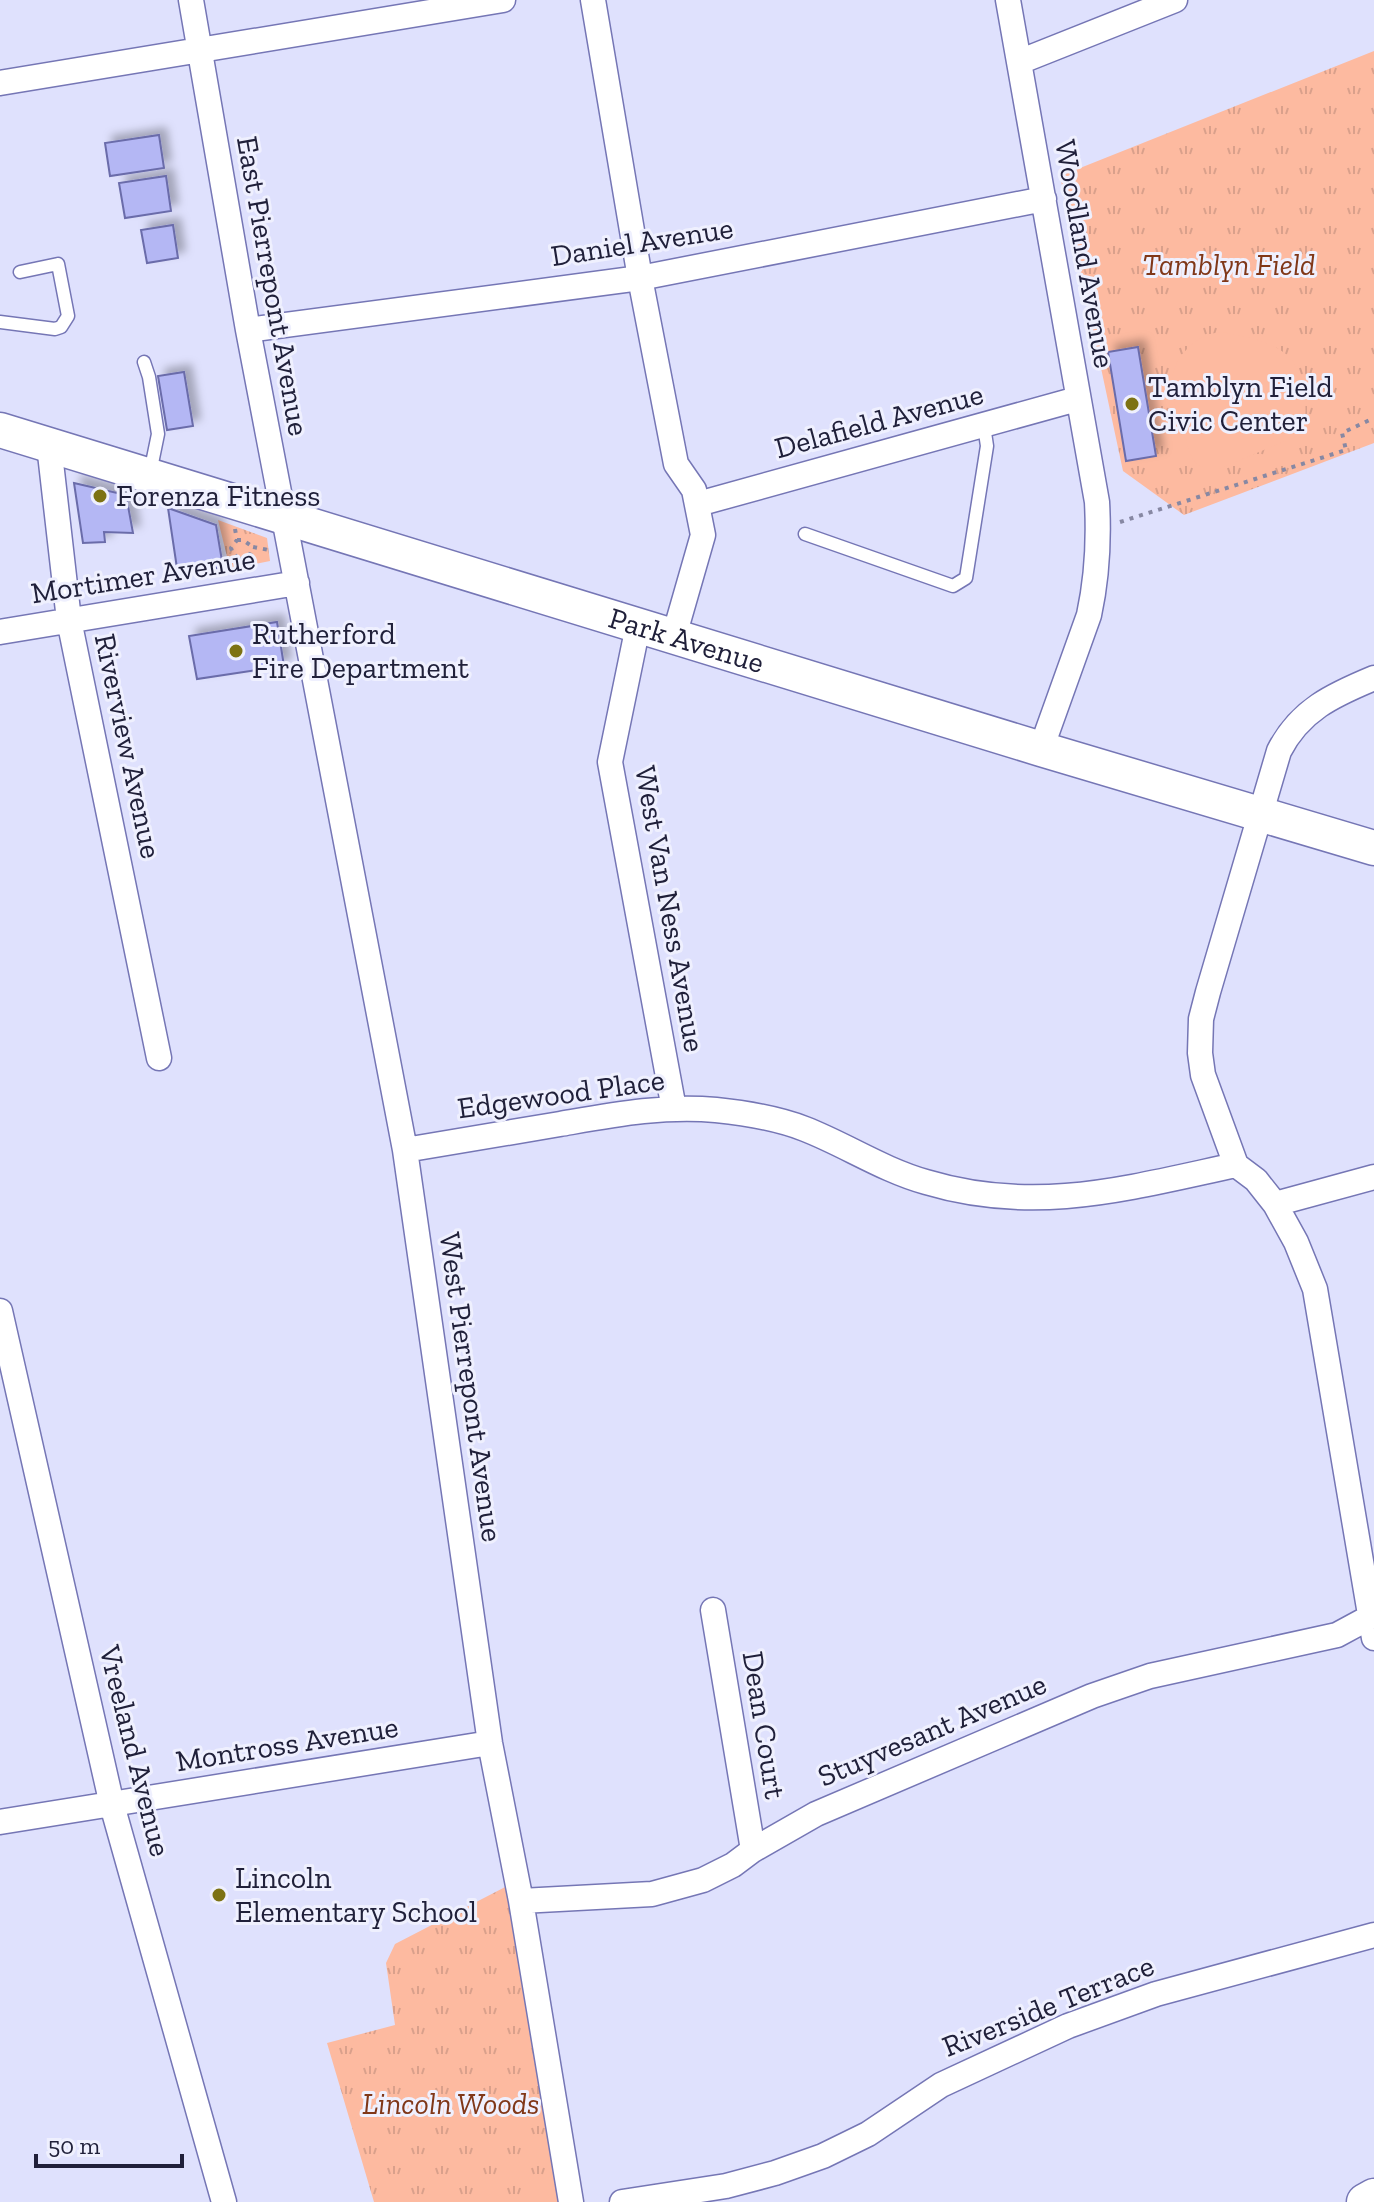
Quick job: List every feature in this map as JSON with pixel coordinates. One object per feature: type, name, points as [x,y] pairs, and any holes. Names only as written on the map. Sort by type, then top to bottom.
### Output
[{"type":"main road","points":[[1365,2202],[1374,2197]]},
{"type":"street","name":"East Pierrepont Avenue","points":[[191,0],[248,330],[297,583]]},
{"type":"street","points":[[0,83],[503,0]]},
{"type":"street","points":[[593,0],[640,278],[676,464],[694,490],[703,535],[674,636]]},
{"type":"street","name":"Woodland Avenue","points":[[1008,0],[1097,502],[1098,529],[1089,615],[1041,749]]},
{"type":"street","points":[[1019,62],[1175,0]]},
{"type":"street","name":"Daniel Avenue","points":[[248,330],[640,278],[1044,199]]},
{"type":"street","name":"Delafield Avenue","points":[[698,504],[1077,399]]},
{"type":"street","name":"Park Avenue","points":[[0,430],[1260,816],[1374,848]]},
{"type":"street","name":"Riverview Avenue","points":[[49,445],[69,620],[159,1058]]},
{"type":"street","name":"Mortimer Avenue","points":[[0,632],[297,583]]},
{"type":"street","name":"West Pierrepont Avenue","points":[[297,583],[405,1150],[490,1743],[521,1901],[571,2202]]},
{"type":"street","name":"West Van Ness Avenue","points":[[638,626],[610,762],[674,1109]]},
{"type":"street","points":[[1373,1623],[1315,1289],[1296,1242],[1275,1204],[1256,1180],[1236,1165],[1203,1075],[1200,1053],[1201,1019],[1279,751],[1290,729],[1326,701],[1374,678]]},
{"type":"street","name":"Edgewood Place","points":[[405,1150],[634,1111],[674,1109],[716,1110],[763,1117],[803,1128],[888,1169],[926,1182],[1005,1197],[1045,1199],[1086,1196],[1236,1165]]},
{"type":"street","points":[[1275,1204],[1374,1177]]},
{"type":"street","name":"Vreeland Avenue","points":[[0,1311],[112,1805],[224,2202]]},
{"type":"street","name":"Dean Court","points":[[713,1610],[753,1850]]},
{"type":"street","name":"Stuyvesant Avenue","points":[[521,1901],[666,1891],[703,1880],[828,1808],[1092,1696],[1150,1676],[1337,1635],[1373,1623]]},
{"type":"street","name":"Montross Avenue","points":[[0,1822],[490,1743]]},
{"type":"street","name":"Riverside Terrace","points":[[622,2202],[726,2186],[823,2156],[868,2134],[941,2085],[1068,2026],[1156,1994],[1374,1935]]},
{"type":"lane","points":[[0,322],[55,329],[66,321],[68,316],[58,264],[20,272]]},
{"type":"lane","points":[[144,362],[158,434],[149,476]]},
{"type":"lane","points":[[805,534],[953,586],[966,578],[987,446],[984,426]]},
{"type":"path","points":[[1098,529],[1346,450],[1342,433],[1374,418]]},
{"type":"path","points":[[235,526],[237,540],[231,548],[233,554],[241,559]]},
{"type":"path","points":[[237,540],[269,550]]},
{"type":"path","points":[[241,559],[250,554],[253,547]]},
{"type":"path","points":[[241,559],[242,573]]},
{"type":"green space","name":"Tamblyn Field","points":[[1374,51],[1374,443],[1184,515],[1123,471],[1060,176]]},
{"type":"green space","points":[[1220,332],[1263,342],[1291,359],[1304,388],[1306,408],[1304,433],[1213,469],[1200,466],[1191,456],[1174,400],[1172,379],[1179,359],[1194,342]]},
{"type":"green space","points":[[218,520],[267,538],[270,561],[230,569]]},
{"type":"green space","name":"Lincoln Woods","points":[[513,1883],[562,2202],[374,2202],[327,2043],[395,2025],[386,1963],[395,1944]]},
{"type":"building","points":[[159,135],[164,168],[110,176],[105,143]]},
{"type":"building","points":[[166,176],[171,211],[125,218],[119,183]]},
{"type":"building","points":[[173,225],[178,258],[147,263],[141,230]]},
{"type":"building","name":"Tamblyn Field Civic Center","points":[[1138,347],[1156,456],[1126,461],[1108,352]]},
{"type":"building","points":[[184,372],[193,426],[167,430],[158,376]]},
{"type":"building","points":[[74,483],[126,495],[133,533],[104,532],[105,542],[83,543]]},
{"type":"building","points":[[168,508],[216,525],[223,567],[178,575]]},
{"type":"building","name":"Rutherford Fire Department","points":[[277,622],[284,666],[197,679],[189,636]]},
{"type":"place","name":"Tamblyn Field Civic Center","points":[[1132,404]]},
{"type":"place","name":"Forenza Fitness","points":[[100,496]]},
{"type":"place","name":"Rutherford Fire Department","points":[[236,651]]},
{"type":"place","name":"Lincoln Elementary School","points":[[219,1895]]}]
